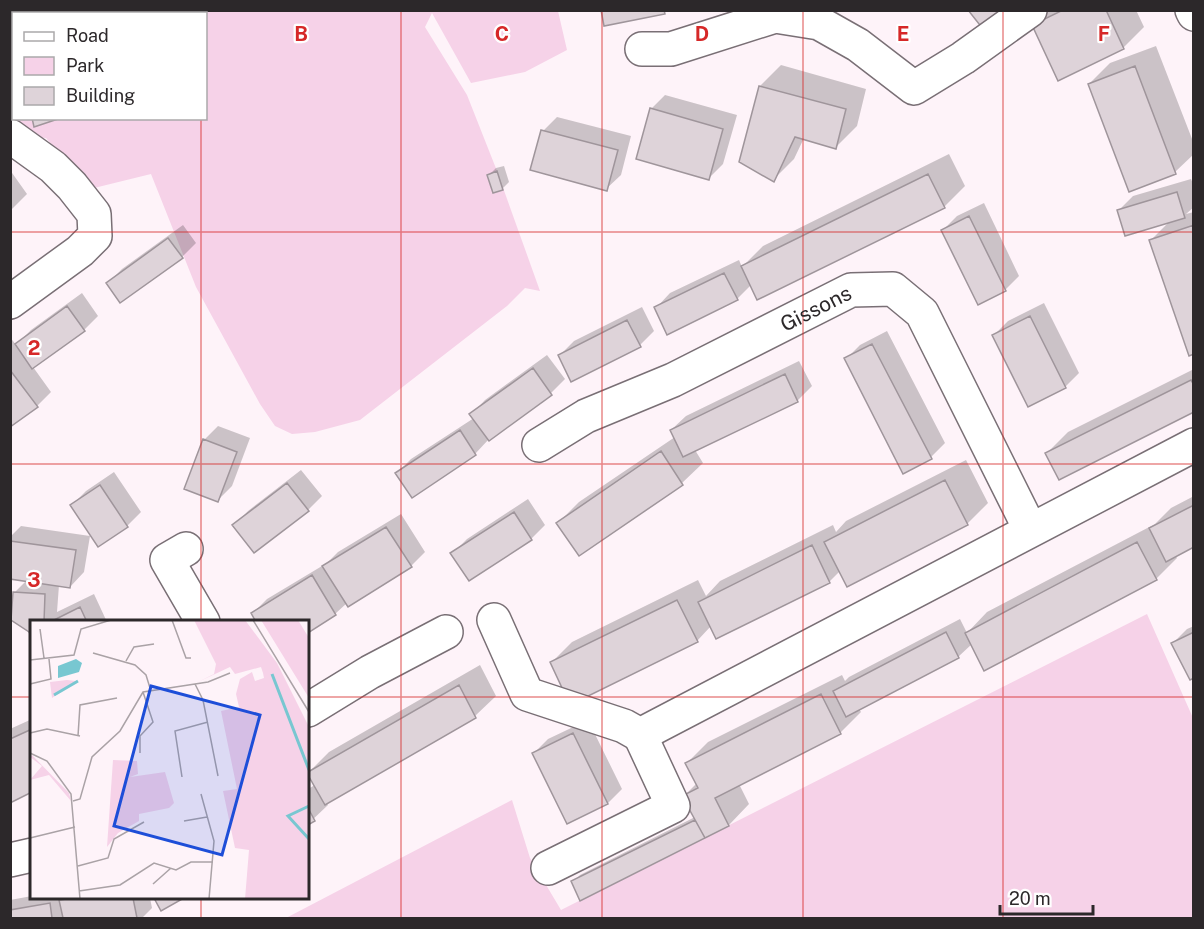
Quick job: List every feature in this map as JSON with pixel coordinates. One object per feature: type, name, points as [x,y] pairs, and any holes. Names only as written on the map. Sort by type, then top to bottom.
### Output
[{"type":"street","points":[[642,49],[671,49],[775,16],[819,23],[858,45],[914,88],[963,58],[1030,10]]},
{"type":"street","points":[[10,136],[53,166],[72,186],[94,214],[95,236],[80,251],[10,302]]},
{"type":"street","name":"Gissons","points":[[539,445],[591,429],[673,380],[850,290],[893,289],[922,313],[1030,529]]},
{"type":"street","points":[[632,730],[1194,445]]},
{"type":"street","points":[[168,560],[202,620]]},
{"type":"street","points":[[494,620],[527,694],[632,730],[674,806],[548,868]]},
{"type":"street","points":[[309,709],[370,672],[446,632]]},
{"type":"street","points":[[10,860],[30,855]]},
{"type":"green space","points":[[10,11],[558,11],[567,50],[525,72],[471,83],[432,13],[425,27],[467,95],[540,291],[525,288],[507,306],[360,420],[315,432],[292,434],[275,426],[260,404],[196,287],[151,174],[90,189],[46,138],[35,137],[11,125]]},
{"type":"green space","points":[[1147,614],[1193,718],[1193,918],[286,918],[512,800],[530,858],[561,910]]},
{"type":"building","points":[[24,10],[57,10],[58,12],[24,12]]},
{"type":"building","points":[[601,10],[664,10],[665,14],[604,26]]},
{"type":"building","points":[[968,10],[1006,10],[983,29]]},
{"type":"building","points":[[1063,10],[1106,10],[1124,49],[1058,81],[1032,25]]},
{"type":"building","points":[[12,20],[12,70],[10,71],[10,21]]},
{"type":"building","points":[[1135,66],[1176,174],[1129,192],[1088,84]]},
{"type":"building","points":[[759,86],[846,109],[836,149],[795,137],[774,182],[739,162]]},
{"type":"building","points":[[650,108],[723,129],[709,180],[636,159]]},
{"type":"building","points":[[32,120],[55,120],[34,127]]},
{"type":"building","points":[[541,130],[618,150],[607,191],[530,170]]},
{"type":"building","points":[[497,171],[503,190],[493,193],[487,175]]},
{"type":"building","points":[[928,174],[945,208],[757,300],[741,266]]},
{"type":"building","points":[[1177,192],[1185,218],[1125,236],[1117,210]]},
{"type":"building","points":[[969,216],[1006,291],[978,305],[941,230]]},
{"type":"building","points":[[1194,225],[1194,354],[1189,356],[1149,240]]},
{"type":"building","points":[[168,238],[183,258],[120,303],[106,283]]},
{"type":"building","points":[[724,273],[738,300],[667,335],[654,307]]},
{"type":"building","points":[[67,306],[85,331],[32,369],[15,344]]},
{"type":"building","points":[[1030,316],[1066,388],[1028,407],[992,335]]},
{"type":"building","points":[[627,320],[641,347],[571,382],[558,355]]},
{"type":"building","points":[[872,344],[932,459],[903,474],[844,358]]},
{"type":"building","points":[[533,368],[552,395],[489,441],[469,414]]},
{"type":"building","points":[[10,370],[38,407],[10,427]]},
{"type":"building","points":[[785,374],[798,402],[683,457],[670,430]]},
{"type":"building","points":[[1191,380],[1194,385],[1194,412],[1059,480],[1045,453]]},
{"type":"building","points":[[460,430],[476,455],[412,498],[395,473]]},
{"type":"building","points":[[203,439],[237,452],[218,502],[184,489]]},
{"type":"building","points":[[661,451],[683,485],[579,556],[556,523]]},
{"type":"building","points":[[945,480],[968,525],[847,587],[824,542]]},
{"type":"building","points":[[287,483],[309,511],[254,553],[232,525]]},
{"type":"building","points":[[100,485],[128,527],[98,547],[70,505]]},
{"type":"building","points":[[1194,505],[1194,547],[1166,562],[1149,528]]},
{"type":"building","points":[[514,512],[532,540],[469,581],[450,553]]},
{"type":"building","points":[[386,527],[412,567],[348,607],[322,566]]},
{"type":"building","points":[[10,541],[76,550],[70,588],[10,579]]},
{"type":"building","points":[[1137,542],[1157,580],[984,671],[965,633]]},
{"type":"building","points":[[812,545],[830,583],[716,639],[698,602]]},
{"type":"building","points":[[312,575],[336,615],[309,632],[309,620],[255,620],[251,613]]},
{"type":"building","points":[[13,592],[45,594],[44,620],[30,620],[30,634],[11,620]]},
{"type":"building","points":[[677,600],[698,642],[570,705],[550,662]]},
{"type":"building","points":[[80,607],[86,620],[54,620]]},
{"type":"building","points":[[946,632],[959,658],[846,717],[833,691]]},
{"type":"building","points":[[1194,632],[1194,678],[1190,680],[1171,643]]},
{"type":"building","points":[[459,685],[476,718],[325,805],[309,777],[309,771]]},
{"type":"building","points":[[821,694],[841,734],[715,798],[729,826],[705,838],[682,796],[698,788],[685,763]]},
{"type":"building","points":[[30,730],[30,793],[10,803],[10,739]]},
{"type":"building","points":[[573,733],[608,804],[567,824],[532,753]]},
{"type":"building","points":[[309,810],[315,821],[309,824]]},
{"type":"building","points":[[695,820],[705,838],[580,901],[571,881]]},
{"type":"building","points":[[133,899],[137,918],[63,918],[59,900]]},
{"type":"building","points":[[155,899],[182,899],[161,911]]},
{"type":"building","points":[[50,903],[52,918],[10,918],[10,910]]}]
